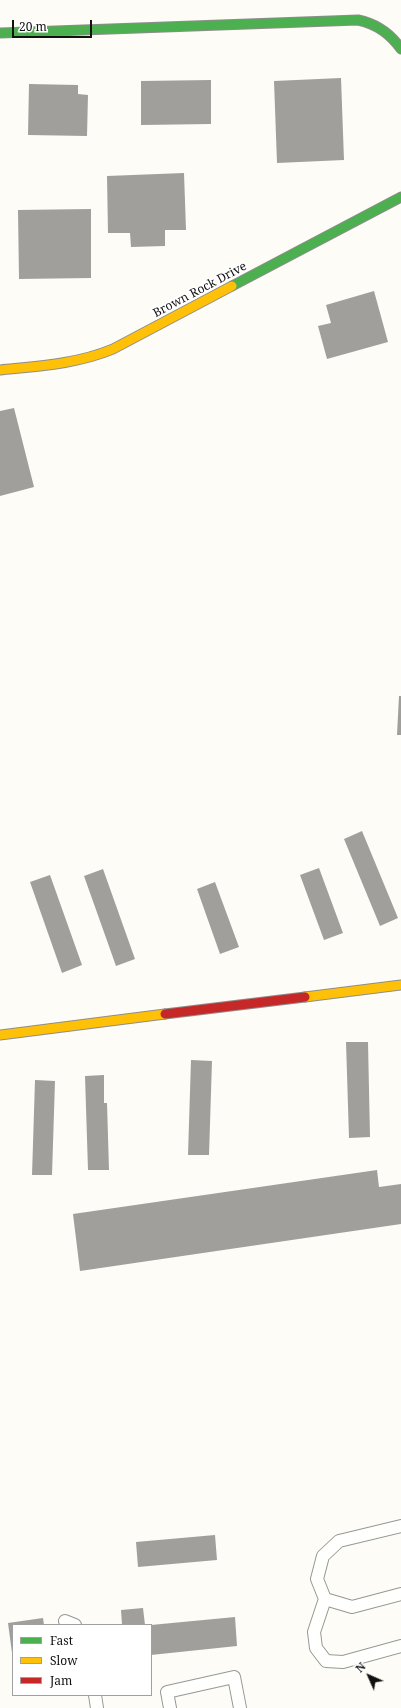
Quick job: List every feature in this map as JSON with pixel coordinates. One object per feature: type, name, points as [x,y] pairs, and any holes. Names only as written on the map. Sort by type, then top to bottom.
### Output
[{"type":"street","points":[[0,33],[358,20],[370,22],[389,33],[401,49]]},
{"type":"street","name":"Brown Rock Drive","points":[[0,370],[80,361],[108,352],[401,197]]},
{"type":"street","points":[[0,1036],[401,985]]},
{"type":"lane","points":[[401,1526],[339,1541],[323,1556],[317,1579],[325,1599],[314,1632],[316,1648],[326,1661],[344,1662],[401,1646]]},
{"type":"lane","points":[[325,1599],[352,1607],[401,1594]]},
{"type":"lane","points":[[170,1708],[167,1692],[234,1677],[240,1708]]},
{"type":"lane","points":[[95,1696],[97,1708]]},
{"type":"building","points":[[341,78],[344,160],[277,163],[274,81]]},
{"type":"building","points":[[211,80],[211,124],[141,125],[141,81]]},
{"type":"building","points":[[29,84],[78,85],[78,94],[88,95],[87,136],[28,135]]},
{"type":"building","points":[[184,173],[186,230],[165,230],[165,246],[131,247],[130,233],[108,233],[107,176]]},
{"type":"building","points":[[91,209],[91,278],[19,279],[18,210]]},
{"type":"building","points":[[374,291],[388,342],[327,359],[318,326],[331,323],[326,305]]},
{"type":"building","points":[[14,408],[34,487],[0,496],[0,411]]},
{"type":"building","points":[[399,696],[401,696],[401,735],[397,735]]},
{"type":"building","points":[[362,831],[398,918],[380,926],[344,839]]},
{"type":"building","points":[[319,868],[343,933],[324,940],[300,875]]},
{"type":"building","points":[[103,869],[135,959],[116,966],[84,876]]},
{"type":"building","points":[[50,875],[82,965],[62,973],[30,882]]},
{"type":"building","points":[[215,882],[239,947],[220,954],[197,889]]},
{"type":"building","points":[[346,1042],[368,1042],[370,1137],[349,1138]]},
{"type":"building","points":[[191,1060],[212,1061],[209,1155],[188,1155]]},
{"type":"building","points":[[104,1075],[104,1103],[107,1103],[109,1170],[88,1170],[85,1076]]},
{"type":"building","points":[[35,1080],[55,1081],[52,1175],[32,1175]]},
{"type":"building","points":[[377,1170],[379,1187],[401,1184],[401,1224],[80,1271],[73,1214]]},
{"type":"building","points":[[215,1535],[217,1560],[138,1567],[136,1542]]},
{"type":"building","points":[[143,1608],[145,1624],[122,1624],[121,1610]]},
{"type":"building","points":[[235,1617],[237,1646],[152,1655],[152,1625]]},
{"type":"building","points":[[43,1618],[44,1624],[12,1624],[12,1653],[8,1623]]},
{"type":"traffic: fast","points":[[0,33],[358,20],[371,24],[388,34],[401,49]]},
{"type":"traffic: fast","points":[[232,286],[401,197]]},
{"type":"traffic: slow","points":[[0,370],[58,364],[86,358],[113,349],[232,286]]},
{"type":"traffic: slow","points":[[305,997],[401,985]]},
{"type":"traffic: slow","points":[[0,1035],[165,1014]]},
{"type":"traffic: jam","points":[[165,1014],[305,997]]}]
